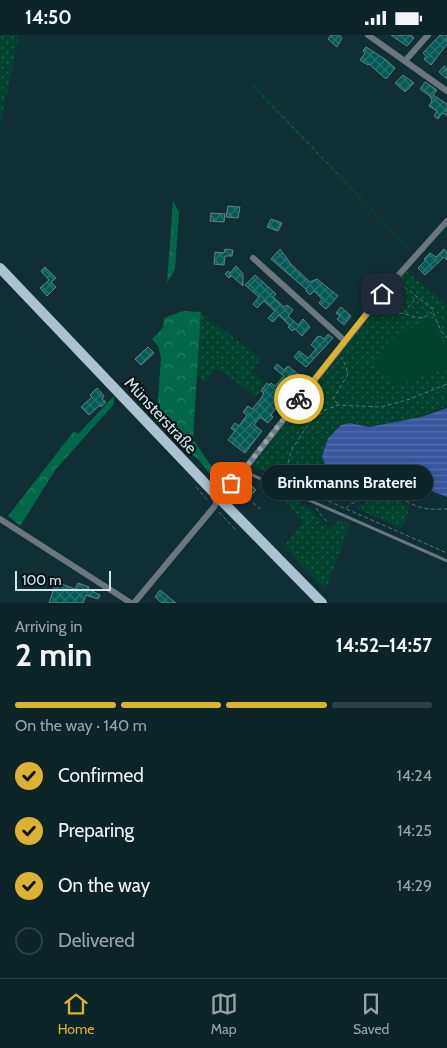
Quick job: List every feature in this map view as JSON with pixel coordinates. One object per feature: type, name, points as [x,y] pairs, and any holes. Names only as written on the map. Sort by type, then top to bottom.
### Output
[{"type":"main road","name":"Münsterstraße","points":[[0,268],[217,503],[322,603]]},
{"type":"street","points":[[368,35],[447,91]]},
{"type":"street","points":[[404,61],[428,35]]},
{"type":"street","points":[[0,519],[133,603],[217,503],[224,487],[243,471],[395,279],[447,221]]},
{"type":"street","points":[[253,258],[345,341]]},
{"type":"lane","points":[[243,471],[447,561]]},
{"type":"path","points":[[395,279],[434,310],[432,312],[441,331],[447,338]]},
{"type":"path","points":[[404,313],[417,296]]},
{"type":"path","points":[[398,313],[404,313],[415,318],[426,317],[432,312]]},
{"type":"path","points":[[337,351],[345,364],[348,374],[334,399],[338,405]]},
{"type":"path","points":[[284,418],[289,420],[312,411],[325,410],[338,405],[381,407],[410,399],[447,384]]},
{"type":"path","points":[[284,481],[291,451],[309,423],[325,410]]},
{"type":"path","points":[[268,483],[271,476],[284,481],[447,553]]},
{"type":"path","points":[[346,508],[356,501],[373,495],[387,493],[398,495],[425,509],[447,509]]},
{"type":"path","points":[[248,498],[260,509]]},
{"type":"path","points":[[217,503],[236,530]]},
{"type":"path","points":[[319,505],[316,510],[328,523]]},
{"type":"green space","points":[[0,35],[19,35],[0,126]]},
{"type":"green space","points":[[254,85],[411,250],[410,251],[253,87]]},
{"type":"green space","points":[[173,201],[179,212],[175,269],[167,283]]},
{"type":"green space","points":[[406,271],[447,304],[447,406],[421,416],[369,427],[349,422],[340,425],[328,438],[322,457],[326,472],[354,487],[367,480],[364,487],[348,500],[301,480],[297,467],[283,480],[252,466]]},
{"type":"green space","points":[[183,311],[201,312],[193,439],[209,463],[227,479],[218,479],[208,472],[198,459],[173,438],[157,415],[161,357],[158,346],[152,339],[163,328],[164,318]]},
{"type":"green space","points":[[201,312],[261,359],[252,371],[266,383],[256,397],[217,368],[205,382],[198,375]]},
{"type":"green space","points":[[429,320],[447,345],[447,368],[398,386],[370,363],[394,336]]},
{"type":"green space","points":[[114,396],[114,404],[56,469],[20,526],[8,516],[74,431],[78,434]]},
{"type":"green space","points":[[384,478],[420,496],[419,498],[383,483]]},
{"type":"green space","points":[[285,495],[302,503],[320,518],[323,523],[307,528],[326,524],[333,530],[332,528],[339,520],[350,524],[326,590],[283,546],[296,556],[284,546],[304,522],[281,496]]},
{"type":"green space","points":[[386,496],[397,499],[409,506],[407,518],[401,528],[358,509],[359,505]]},
{"type":"water","points":[[447,408],[447,497],[429,490],[421,496],[398,482],[379,476],[355,486],[327,471],[322,456],[328,438],[341,425],[350,423],[369,427],[421,417]]},
{"type":"building","points":[[331,35],[339,35],[342,38],[337,47],[328,39]]},
{"type":"building","points":[[391,35],[411,35],[414,38],[407,46]]},
{"type":"building","points":[[440,35],[447,35],[447,44],[431,65],[424,59],[426,56],[423,53]]},
{"type":"building","points":[[366,47],[395,68],[386,79],[369,64],[360,60],[365,53],[363,51]]},
{"type":"building","points":[[444,66],[447,68],[447,79],[439,72]]},
{"type":"building","points":[[403,75],[414,83],[405,92],[395,83]]},
{"type":"building","points":[[425,82],[437,90],[433,95],[447,104],[447,115],[442,113],[438,119],[434,116],[437,111],[429,106],[432,101],[430,96],[420,89]]},
{"type":"building","points":[[228,206],[240,207],[238,218],[226,217]]},
{"type":"building","points":[[211,213],[225,214],[224,222],[210,221]]},
{"type":"building","points":[[271,219],[282,223],[278,231],[267,227]]},
{"type":"building","points":[[225,249],[233,250],[232,256],[225,256],[224,265],[214,264],[215,252],[224,253]]},
{"type":"building","points":[[280,249],[291,264],[310,282],[317,279],[338,296],[326,309],[319,303],[322,299],[314,291],[310,295],[307,290],[271,259]]},
{"type":"building","points":[[444,249],[447,253],[447,260],[444,257],[425,275],[418,268],[430,253],[436,257]]},
{"type":"building","points":[[236,266],[243,274],[243,286],[233,277],[229,278],[225,274],[228,271],[230,273]]},
{"type":"building","points":[[45,267],[56,278],[51,282],[56,287],[47,296],[40,288],[49,280],[41,271]]},
{"type":"building","points":[[255,275],[276,294],[273,297],[284,307],[287,305],[293,310],[288,316],[298,325],[303,319],[310,327],[302,336],[295,329],[292,331],[288,327],[290,326],[279,315],[273,322],[268,318],[275,311],[264,301],[257,308],[253,304],[259,297],[245,285]]},
{"type":"building","points":[[341,307],[351,316],[344,325],[337,319],[340,316],[336,313]]},
{"type":"building","points":[[328,334],[333,338],[306,367],[294,357],[299,351],[308,358],[316,349],[311,345],[317,337],[320,336],[324,339]]},
{"type":"building","points":[[148,347],[154,353],[141,365],[135,359]]},
{"type":"building","points":[[277,364],[284,370],[288,366],[299,375],[271,415],[273,417],[268,423],[260,417],[254,425],[262,431],[245,453],[228,440],[235,431],[231,428],[235,423],[239,426],[247,415],[243,412],[248,406],[252,409],[260,400],[264,393],[261,391],[267,383],[275,386],[284,376],[274,368]]},
{"type":"building","points":[[97,388],[104,396],[102,399],[106,402],[89,415],[81,407],[92,397],[90,395]]},
{"type":"building","points":[[247,481],[256,490],[243,503],[234,494]]},
{"type":"building","points":[[56,582],[75,589],[78,583],[89,587],[88,589],[100,595],[98,599],[86,595],[83,603],[49,603]]},
{"type":"building","points":[[160,590],[176,603],[162,603],[155,597]]},
{"type":"way so far","points":[[231,483],[243,471],[299,399]]},
{"type":"place","name":"Brinkmanns Braterei","points":[[231,483]]},
{"type":"route","points":[[299,399],[382,294]]}]
